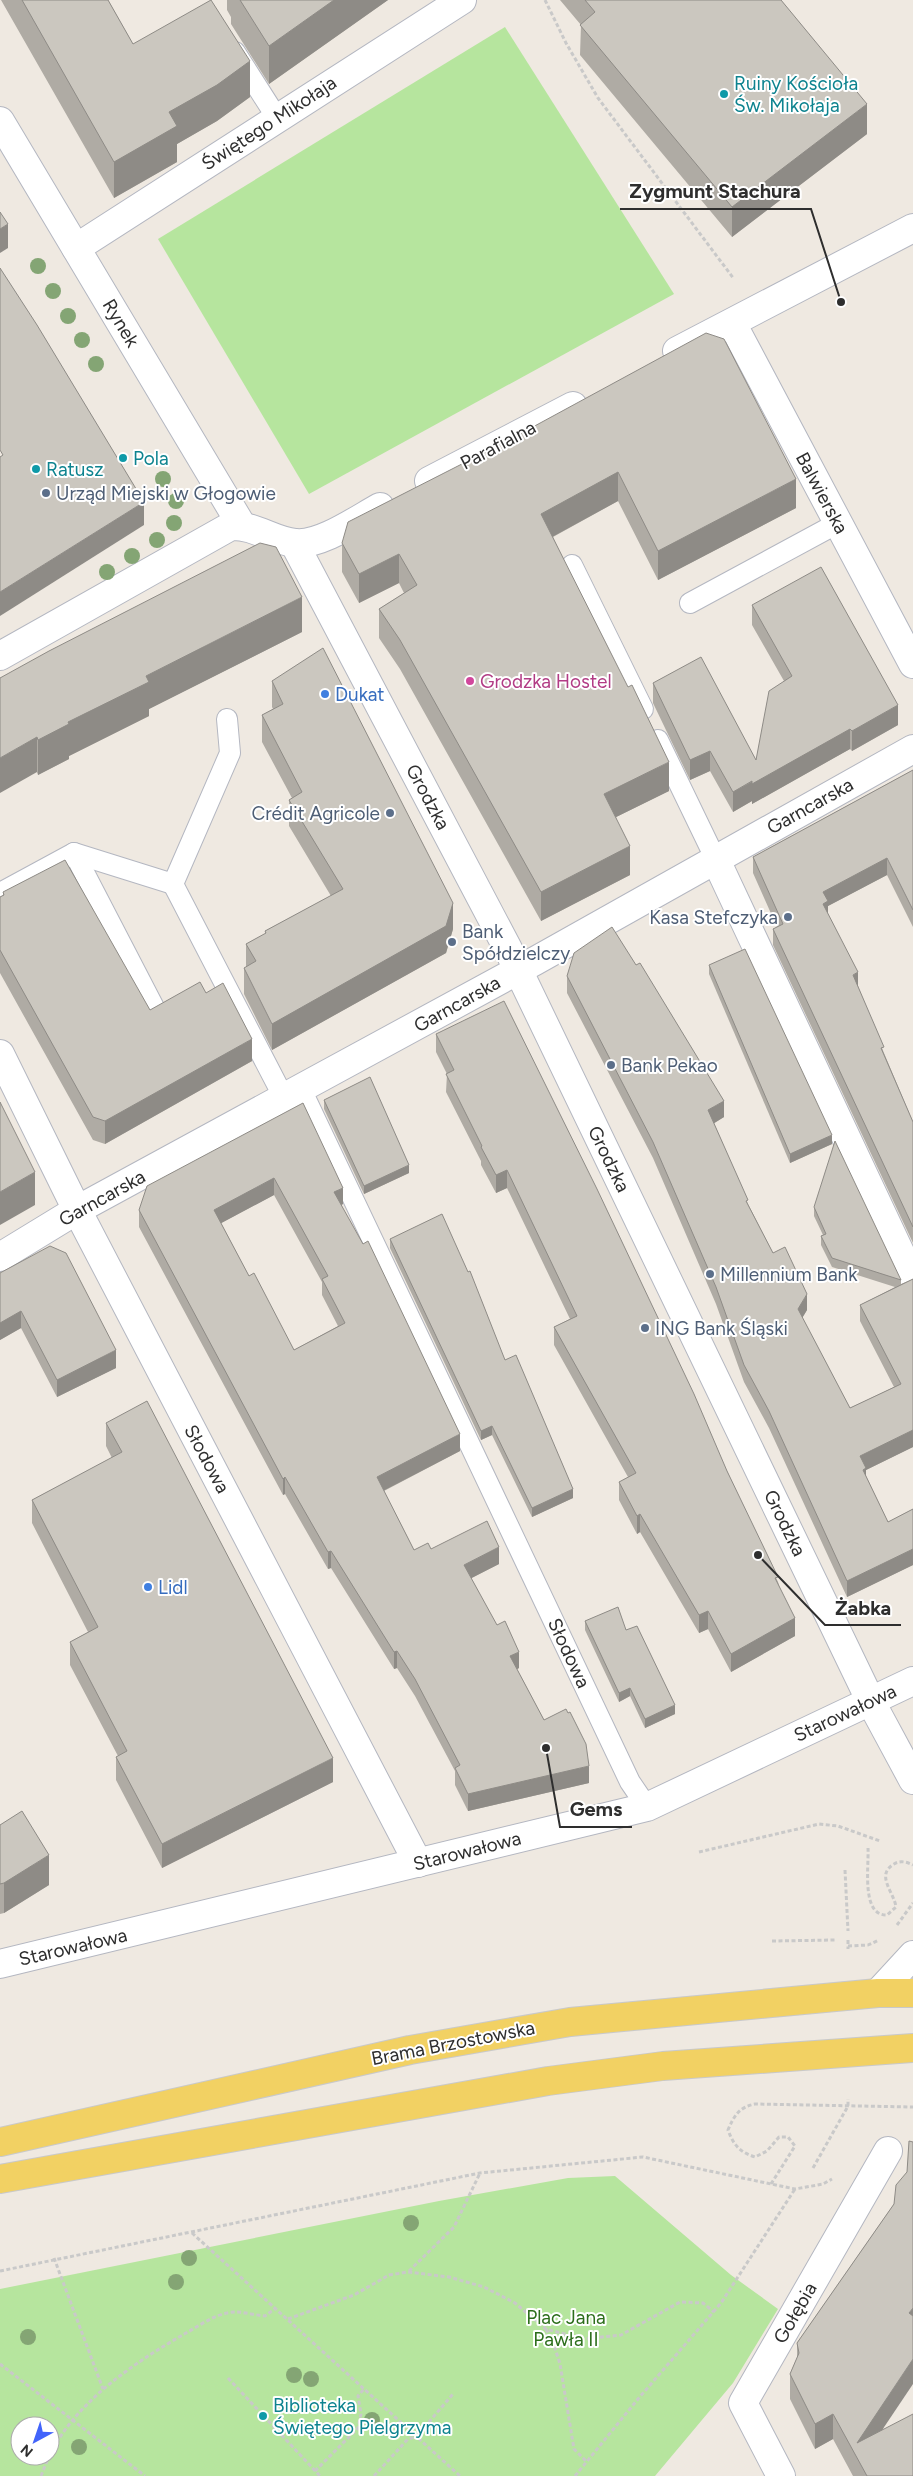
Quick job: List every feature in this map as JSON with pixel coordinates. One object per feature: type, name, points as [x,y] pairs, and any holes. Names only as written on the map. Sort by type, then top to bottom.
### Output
[{"type":"main road","name":"Brama Brzostowska","points":[[0,2142],[410,2050],[570,2022],[878,1993],[913,1993]]},
{"type":"main road","points":[[0,2179],[548,2080],[663,2066],[913,2048]]},
{"type":"street","name":"Świętego Mikołaja","points":[[76,248],[462,0]]},
{"type":"street","name":"Rynek","points":[[0,121],[242,526]]},
{"type":"street","points":[[653,364],[913,228]]},
{"type":"street","name":"Balwierska","points":[[732,323],[913,664]]},
{"type":"street","name":"Parafialna","points":[[294,543],[312,543],[592,396]]},
{"type":"street","points":[[0,656],[221,530],[232,526],[242,526],[294,543]]},
{"type":"street","name":"Grodzka","points":[[294,543],[518,970],[871,1702],[913,1780]]},
{"type":"street","name":"Garncarska","points":[[0,1257],[77,1210],[518,970],[715,858],[913,749]]},
{"type":"street","points":[[715,858],[913,1280]]},
{"type":"street","name":"Słodowa","points":[[0,1054],[77,1210],[418,1863]]},
{"type":"street","name":"Starowałowa","points":[[0,1964],[647,1807],[913,1681]]},
{"type":"street","points":[[878,1993],[913,1955]]},
{"type":"street","name":"Gołębia","points":[[781,2476],[742,2403],[888,2151]]},
{"type":"lane","points":[[224,34],[277,118]]},
{"type":"lane","points":[[690,603],[838,522]]},
{"type":"lane","points":[[572,565],[715,858]]},
{"type":"lane","points":[[0,894],[74,854],[173,884],[230,753],[226,719]]},
{"type":"lane","points":[[74,854],[158,1015]]},
{"type":"lane","name":"Słodowa","points":[[173,884],[293,1094],[630,1782],[647,1807]]},
{"type":"path","points":[[544,0],[598,98],[734,280]]},
{"type":"path","points":[[699,1852],[819,1824],[838,1826],[880,1841]]},
{"type":"path","points":[[868,1848],[869,1900],[872,1909],[880,1915],[887,1915],[896,1907],[895,1896],[886,1884],[885,1875],[890,1867],[900,1862],[913,1865]]},
{"type":"path","points":[[845,1870],[848,1931]]},
{"type":"path","points":[[894,1928],[913,1903]]},
{"type":"path","points":[[848,1940],[848,1947],[868,1945],[881,1939]]},
{"type":"path","points":[[772,1941],[835,1940]]},
{"type":"path","points":[[813,2168],[848,2106],[848,2099]]},
{"type":"path","points":[[772,2184],[795,2146],[788,2137],[779,2137],[767,2151],[755,2157],[743,2153],[733,2144],[728,2130],[733,2117],[745,2106],[755,2104],[913,2107]]},
{"type":"path","points":[[0,2271],[54,2258],[192,2233],[480,2173],[643,2157],[795,2189],[804,2186]]},
{"type":"path","points":[[408,2272],[454,2227],[480,2173]]},
{"type":"path","points":[[575,2476],[714,2312],[795,2189]]},
{"type":"path","points":[[192,2233],[460,2476]]},
{"type":"path","points":[[54,2258],[103,2389]]},
{"type":"path","points":[[288,2319],[354,2295],[389,2275],[408,2272],[449,2277],[484,2287],[516,2303],[546,2329],[553,2342],[560,2364],[574,2449],[586,2461]]},
{"type":"path","points":[[546,2329],[584,2339],[621,2335],[680,2302],[703,2302],[714,2312]]},
{"type":"path","points":[[60,2440],[73,2420],[103,2389],[149,2356],[216,2316],[235,2312],[265,2316],[276,2308]]},
{"type":"path","points":[[0,2364],[145,2476]]},
{"type":"path","points":[[228,2378],[320,2476]]},
{"type":"path","points":[[315,2471],[358,2428],[361,2414],[358,2396],[364,2389]]},
{"type":"path","points":[[374,2476],[408,2439],[416,2437],[453,2394]]},
{"type":"green space","points":[[505,27],[674,294],[309,494],[158,239]]},
{"type":"green space","name":"Plac Jana Pawła II","points":[[615,2176],[731,2275],[778,2309],[733,2383],[655,2476],[0,2476],[0,2289],[439,2201],[568,2178]]},
{"type":"building","points":[[22,0],[108,0],[133,44],[211,0],[250,61],[217,85],[169,112],[177,126],[114,162]]},
{"type":"building","points":[[240,0],[334,0],[269,46]]},
{"type":"building","name":"Ruiny Kościoła Św. Mikołaja","points":[[585,0],[781,0],[867,104],[732,207],[580,25],[595,12]]},
{"type":"building","points":[[0,212],[8,224],[0,229]]},
{"type":"building","points":[[0,268],[37,325],[144,502],[0,592],[0,457],[3,455],[0,450]]},
{"type":"building","points":[[706,333],[724,339],[796,479],[658,551],[618,472],[541,514],[628,687],[632,685],[669,762],[604,794],[630,846],[541,892],[400,640],[379,609],[417,585],[399,554],[359,574],[342,543],[348,522],[507,441]]},
{"type":"building","points":[[260,543],[276,547],[302,597],[146,676],[149,682],[68,722],[69,724],[38,740],[37,737],[0,758],[0,678]]},
{"type":"building","points":[[821,567],[898,705],[852,731],[850,729],[752,784],[752,781],[733,792],[710,751],[690,760],[653,683],[701,657],[756,760],[769,691],[792,676],[752,605]]},
{"type":"building","points":[[323,648],[453,903],[446,926],[272,1024],[244,968],[256,961],[246,944],[266,933],[265,931],[343,889],[289,800],[302,792],[262,715],[283,704],[272,681]]},
{"type":"building","points":[[913,770],[913,910],[887,858],[823,892],[828,901],[823,904],[858,972],[853,975],[884,1047],[881,1048],[913,1122],[913,1227],[773,929],[783,924],[753,857]]},
{"type":"building","points":[[65,860],[150,1010],[200,982],[206,993],[223,983],[252,1039],[105,1121],[93,1117],[0,950],[0,897],[4,895],[3,892]]},
{"type":"building","points":[[612,927],[636,965],[640,963],[724,1101],[708,1110],[748,1200],[746,1201],[773,1253],[785,1247],[807,1294],[798,1309],[850,1408],[901,1384],[860,1305],[913,1279],[913,1430],[860,1456],[866,1468],[863,1470],[888,1522],[913,1509],[913,1549],[847,1581],[769,1411],[744,1365],[716,1287],[653,1142],[567,976],[574,953]]},
{"type":"building","points":[[745,949],[832,1135],[790,1154],[709,965]]},
{"type":"building","points":[[504,1001],[597,1189],[694,1394],[727,1471],[778,1577],[775,1578],[795,1618],[731,1654],[708,1611],[699,1615],[640,1514],[637,1516],[619,1482],[636,1473],[554,1327],[577,1316],[507,1170],[496,1175],[446,1074],[454,1070],[436,1034]]},
{"type":"building","points":[[370,1077],[409,1165],[364,1186],[324,1100]]},
{"type":"building","points":[[0,1102],[35,1172],[0,1192]]},
{"type":"building","points":[[303,1103],[343,1188],[334,1192],[363,1244],[368,1241],[460,1434],[377,1477],[414,1550],[428,1543],[431,1549],[487,1521],[499,1547],[464,1565],[497,1625],[505,1621],[519,1652],[510,1656],[544,1720],[566,1709],[568,1713],[570,1712],[586,1744],[589,1766],[468,1794],[455,1768],[460,1765],[415,1679],[397,1651],[394,1652],[331,1551],[328,1552],[285,1477],[283,1479],[139,1210],[147,1186]],"holes":[[[274,1178],[328,1276],[322,1279],[345,1323],[294,1350],[254,1273],[249,1276],[214,1210]]]},
{"type":"building","points":[[835,1141],[901,1280],[832,1258],[821,1236],[826,1234],[814,1207]]},
{"type":"building","points":[[442,1214],[468,1272],[470,1271],[505,1360],[516,1355],[573,1489],[532,1508],[492,1426],[481,1431],[390,1239]]},
{"type":"building","points":[[50,1246],[66,1253],[116,1350],[57,1380],[21,1311],[0,1323],[0,1273]]},
{"type":"building","name":"Lidl","points":[[147,1401],[333,1758],[162,1844],[116,1757],[127,1751],[70,1642],[98,1627],[32,1500],[122,1452],[106,1423]]},
{"type":"building","points":[[618,1607],[626,1630],[637,1626],[675,1705],[645,1719],[630,1688],[619,1693],[585,1621]]},
{"type":"building","points":[[22,1811],[49,1855],[0,1884],[0,1825]]},
{"type":"building","points":[[909,2141],[913,2142],[913,2308],[909,2313],[913,2316],[913,2359],[857,2443],[913,2414],[913,2476],[867,2476],[833,2414],[815,2424],[790,2374],[799,2353],[797,2343],[894,2204],[896,2185],[907,2172]]},
{"type":"place","name":"Ruiny Kościoła Św. Mikołaja","points":[[724,94]]},
{"type":"place","name":"Zygmunt Stachura","points":[[841,302]]},
{"type":"place","name":"Pola","points":[[123,458]]},
{"type":"place","name":"Ratusz","points":[[36,469]]},
{"type":"place","name":"Urząd Miejski w Głogowie","points":[[46,493]]},
{"type":"place","name":"Grodzka Hostel","points":[[470,681]]},
{"type":"place","name":"Dukat","points":[[325,694]]},
{"type":"place","name":"Crédit Agricole","points":[[390,813]]},
{"type":"place","name":"Kasa Stefczyka","points":[[788,917]]},
{"type":"place","name":"Bank Spółdzielczy","points":[[452,942]]},
{"type":"place","name":"Bank Pekao","points":[[611,1065]]},
{"type":"place","name":"Millennium Bank","points":[[710,1274]]},
{"type":"place","name":"ING Bank Śląski","points":[[645,1328]]},
{"type":"place","name":"Żabka","points":[[758,1555]]},
{"type":"place","name":"Lidl","points":[[148,1587]]},
{"type":"place","name":"Gems","points":[[546,1748]]},
{"type":"place","name":"Biblioteka Świętego Pielgrzyma","points":[[263,2416]]}]
